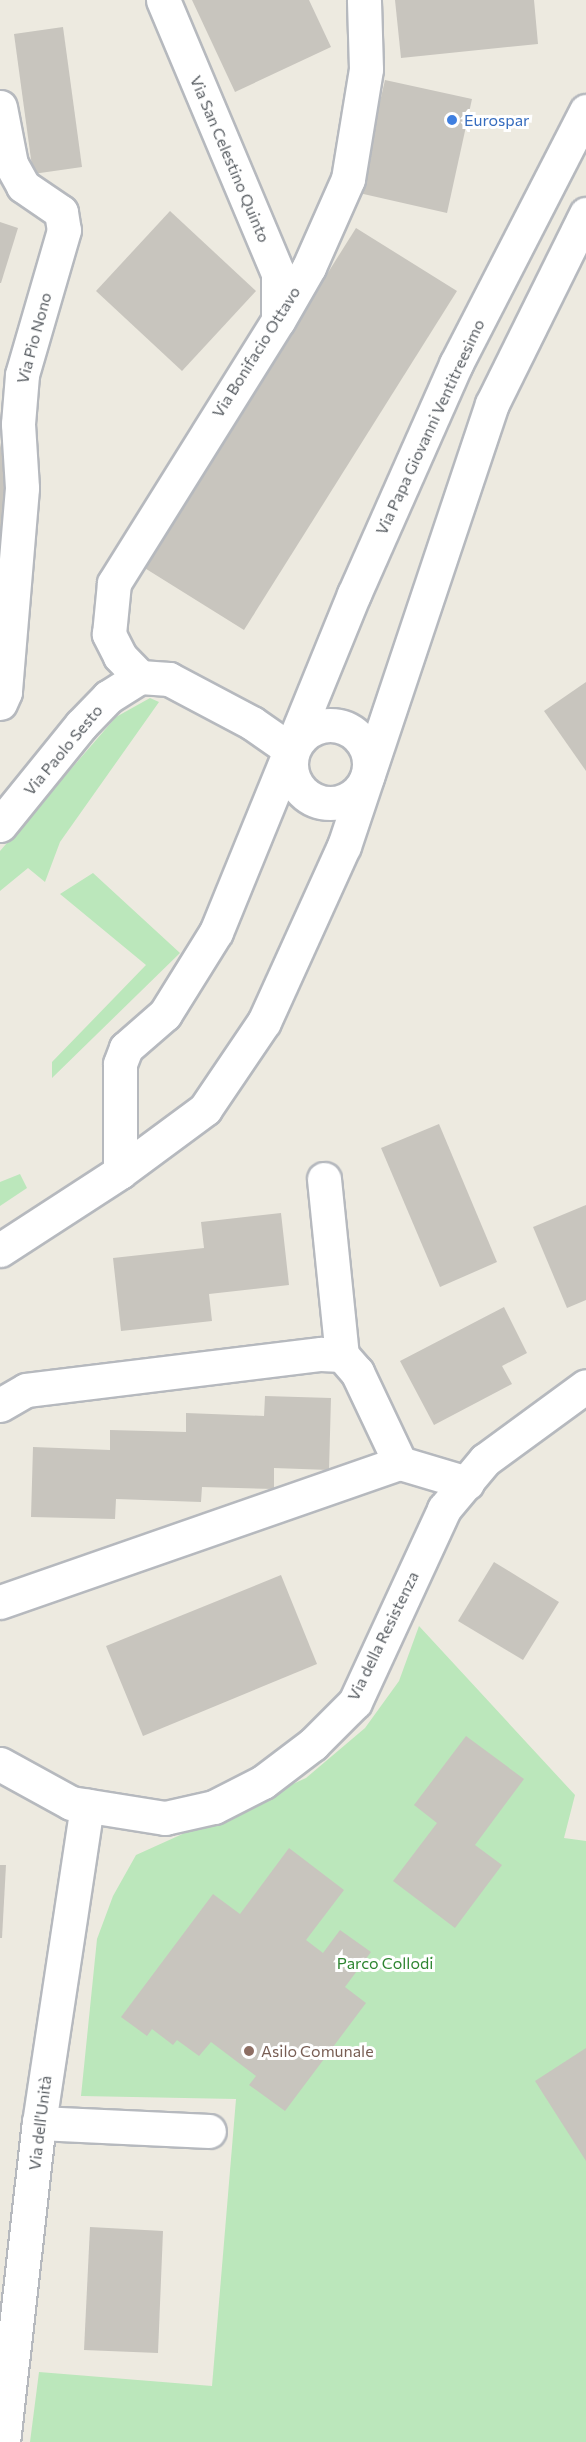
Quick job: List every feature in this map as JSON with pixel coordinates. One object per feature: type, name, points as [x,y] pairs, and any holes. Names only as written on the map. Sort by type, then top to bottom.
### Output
[{"type":"street","name":"Via San Celestino Quinto","points":[[163,0],[279,273],[278,321]]},
{"type":"street","name":"Via Bonifacio Ottavo","points":[[140,677],[120,656],[108,634],[114,583],[278,321],[309,267],[348,179],[366,69],[363,0]]},
{"type":"street","name":"Via Pio Nono","points":[[0,106],[11,164],[23,186],[61,212],[64,230],[22,375],[18,424],[22,488],[5,692],[0,703]]},
{"type":"street","name":"Via Papa Giovanni Ventitreesimo","points":[[120,1172],[120,1064],[126,1048],[165,1014],[216,932],[292,751],[354,594],[456,364],[586,111]]},
{"type":"street","name":"Via Papa Giovanni Ventitreesimo","points":[[0,1250],[120,1172],[205,1109],[264,1022],[344,846],[492,404],[586,214]]},
{"type":"street","points":[[140,677],[169,680],[252,723],[292,751]]},
{"type":"street","name":"Via Paolo Sesto","points":[[0,825],[81,725],[108,697],[140,677]]},
{"type":"street","name":"Via Papa Giovanni Ventitreesimo","points":[[320,725],[345,727],[364,743],[368,755],[365,780],[347,800],[334,803],[314,800],[299,788],[292,777],[292,751],[308,730],[320,725]]},
{"type":"street","points":[[324,1179],[342,1355],[357,1372],[400,1463]]},
{"type":"street","points":[[0,1405],[27,1390],[321,1354],[342,1355]]},
{"type":"street","name":"Via della Resistenza","points":[[0,1764],[71,1803],[165,1818],[214,1807],[263,1782],[314,1744],[355,1702],[444,1509],[485,1460],[586,1386]]},
{"type":"street","points":[[0,1602],[400,1463],[466,1483]]},
{"type":"street","name":"Via dell'Unità","points":[[3,2442],[39,2123],[87,1806]]},
{"type":"street","points":[[39,2123],[209,2131]]},
{"type":"green space","points":[[150,698],[159,702],[60,842],[45,882],[28,868],[0,891],[0,851],[116,717]]},
{"type":"green space","points":[[93,873],[180,953],[52,1078],[52,1062],[146,965],[60,894]]},
{"type":"green space","points":[[20,1174],[27,1188],[0,1206],[0,1182]]},
{"type":"green space","name":"Parco Collodi","points":[[419,1626],[575,1795],[564,1838],[586,1841],[586,2442],[30,2442],[39,2372],[212,2386],[236,2099],[81,2096],[97,1939],[113,1896],[136,1855],[306,1778],[365,1728],[399,1681]]},
{"type":"building","points":[[192,0],[309,0],[331,47],[235,92]]},
{"type":"building","points":[[395,0],[534,0],[538,44],[401,58]]},
{"type":"building","points":[[63,27],[82,167],[33,174],[14,34]]},
{"type":"building","points":[[385,80],[472,99],[447,213],[359,193]]},
{"type":"building","points":[[170,211],[256,291],[182,371],[96,291]]},
{"type":"building","points":[[0,222],[18,228],[1,283],[0,283]]},
{"type":"building","points":[[356,228],[457,291],[244,630],[143,567]]},
{"type":"building","points":[[0,442],[9,495],[0,600]]},
{"type":"building","points":[[586,682],[586,771],[544,711]]},
{"type":"building","points":[[439,1124],[497,1262],[440,1287],[381,1148]]},
{"type":"building","points":[[586,1205],[586,1300],[567,1308],[533,1227]]},
{"type":"building","points":[[281,1213],[289,1285],[209,1294],[212,1321],[121,1331],[113,1258],[204,1248],[201,1222]]},
{"type":"building","points":[[504,1307],[527,1353],[502,1366],[512,1384],[434,1425],[400,1361]]},
{"type":"building","points":[[265,1396],[331,1398],[329,1470],[274,1468],[274,1489],[202,1487],[201,1502],[116,1499],[115,1519],[31,1517],[33,1447],[110,1450],[110,1430],[186,1432],[186,1413],[264,1416]]},
{"type":"building","points":[[494,1562],[559,1602],[523,1660],[458,1621]]},
{"type":"building","points":[[281,1575],[317,1664],[143,1736],[106,1646]]},
{"type":"building","points":[[466,1736],[524,1779],[475,1845],[502,1865],[455,1928],[393,1881],[437,1823],[414,1805]]},
{"type":"building","points":[[289,1848],[344,1890],[306,1940],[323,1953],[340,1930],[371,1952],[345,1987],[366,2003],[285,2111],[249,2085],[256,2076],[211,2042],[199,2056],[177,2040],[173,2045],[152,2029],[147,2036],[121,2017],[213,1894],[240,1914]]},
{"type":"building","points":[[0,1865],[6,1865],[2,1938],[0,1938]]},
{"type":"building","points":[[586,2048],[586,2161],[535,2081]]},
{"type":"building","points":[[90,2227],[163,2231],[158,2353],[84,2350]]},
{"type":"place","name":"Eurospar","points":[[452,120]]},
{"type":"place","name":"Asilo Comunale","points":[[249,2051]]}]
